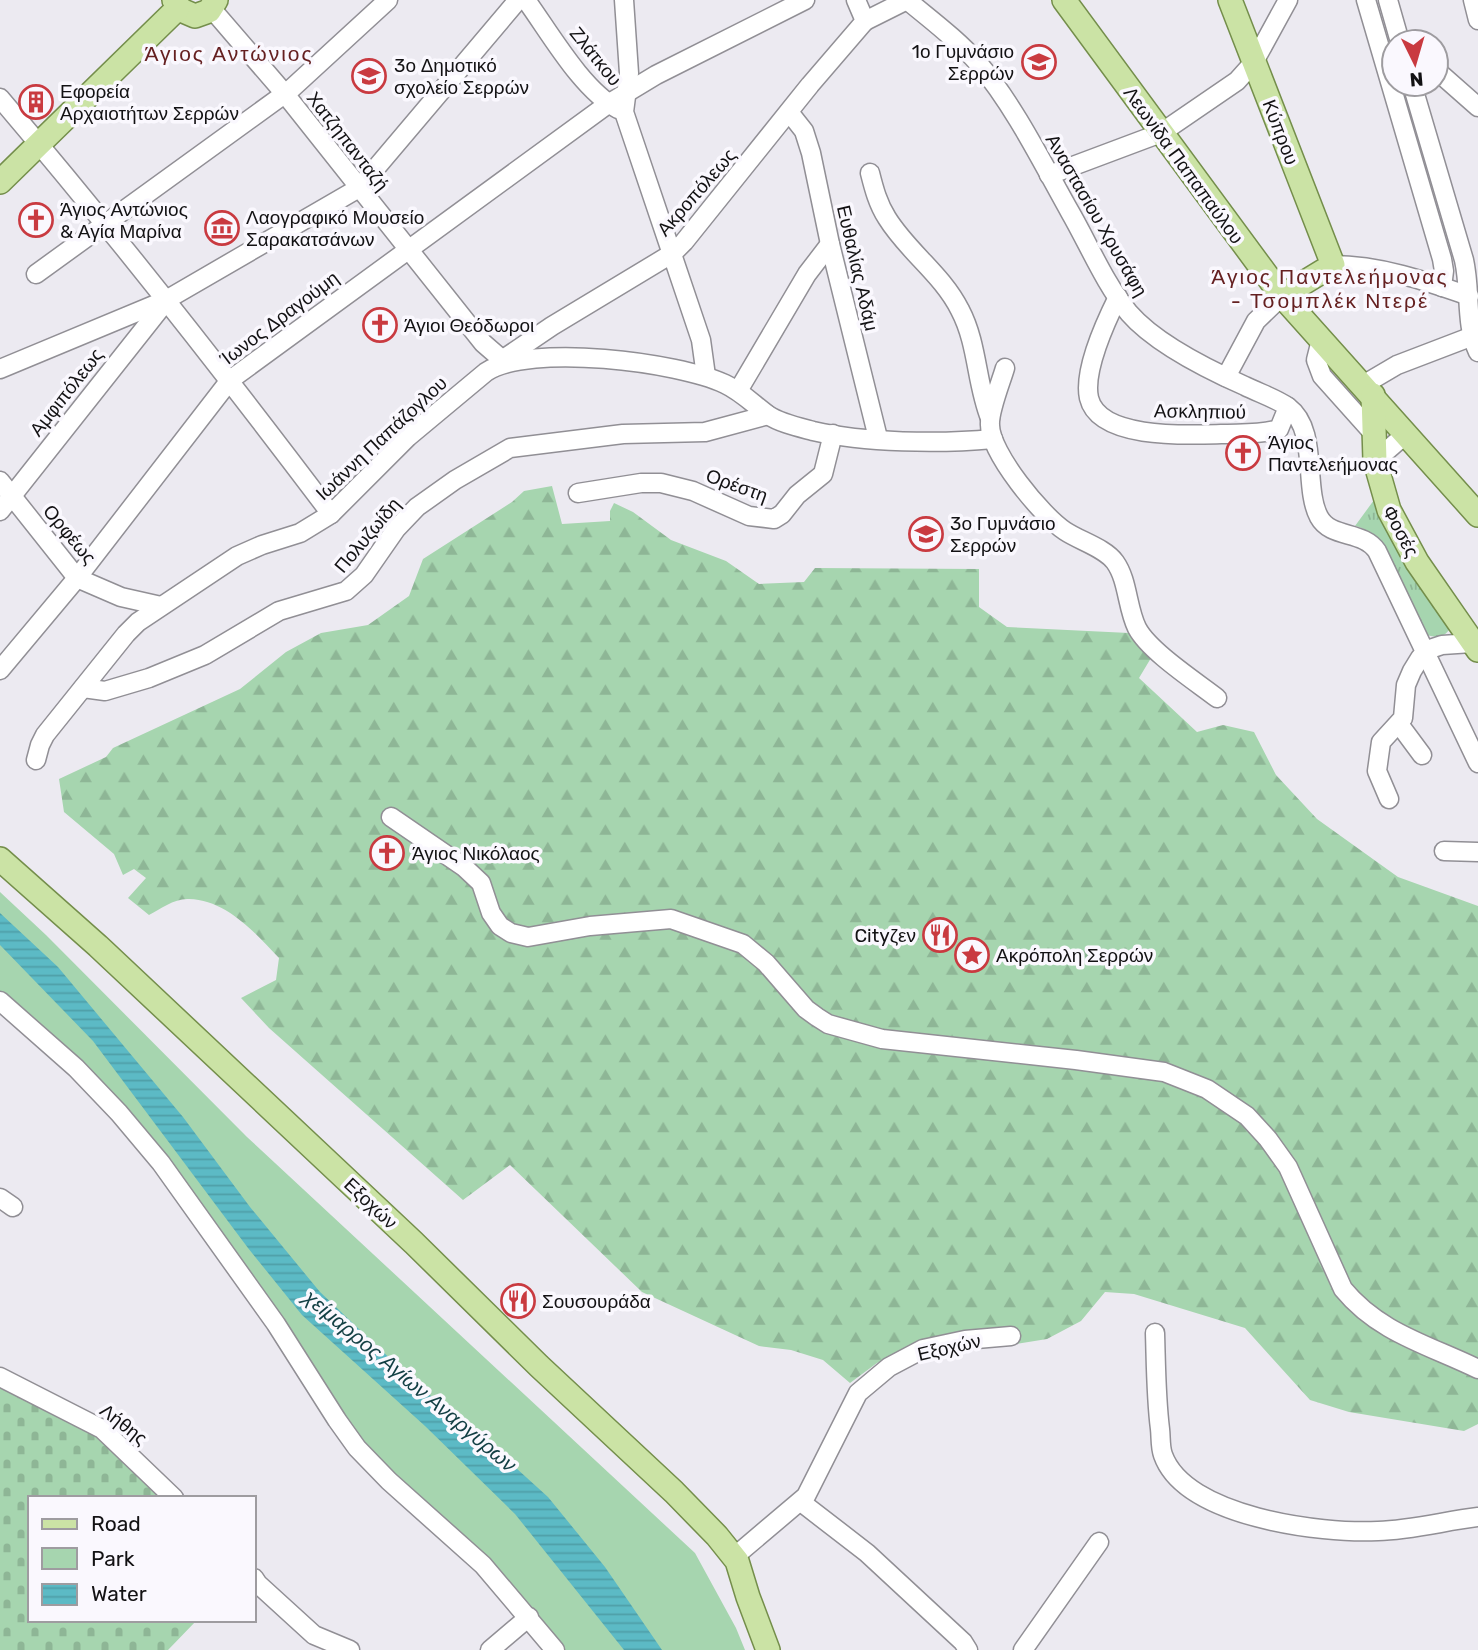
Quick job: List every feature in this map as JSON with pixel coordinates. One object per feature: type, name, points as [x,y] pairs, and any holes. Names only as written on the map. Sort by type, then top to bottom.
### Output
[{"type":"main road","name":"Λεωνίδα Παπαπαύλου","points":[[1064,0],[1282,296],[1477,512]]},
{"type":"main road","name":"Κύπρου","points":[[1230,0],[1333,265]]},
{"type":"main road","points":[[0,182],[176,4],[184,13],[195,16],[202,15],[214,4]]},
{"type":"main road","points":[[1282,296],[1333,265]]},
{"type":"main road","name":"Φοσές","points":[[1368,390],[1375,461],[1385,501],[1396,527],[1475,646]]},
{"type":"main road","name":"Εξοχών","points":[[0,859],[126,972],[414,1243],[717,1535],[734,1557],[768,1650]]},
{"type":"street","points":[[36,274],[285,94],[388,0]]},
{"type":"street","points":[[0,369],[166,300],[359,188],[518,0]]},
{"type":"street","name":"Ζλάτκου","points":[[526,0],[578,70],[608,104]]},
{"type":"street","points":[[624,0],[629,91],[624,112],[701,340],[706,376]]},
{"type":"street","name":"Ίωνος Δραγούμη","points":[[0,670],[76,578],[230,380],[407,248],[608,104],[804,0]]},
{"type":"street","points":[[856,0],[865,21],[907,0]]},
{"type":"street","name":"Αναστασίου Χρυσάφη","points":[[907,0],[979,64],[993,83],[1118,297],[1143,327],[1184,354],[1288,407]]},
{"type":"street","points":[[1049,175],[1161,133],[1237,81],[1254,62],[1288,0]]},
{"type":"street","points":[[1366,0],[1442,259],[1442,287]]},
{"type":"street","points":[[1388,0],[1396,28]]},
{"type":"street","points":[[1473,0],[1478,20]]},
{"type":"street","name":"Χατζηπανταζή","points":[[214,4],[488,348],[504,362]]},
{"type":"street","name":"Ακροπόλεως","points":[[504,362],[552,326],[673,253],[694,232],[865,21]]},
{"type":"street","points":[[1450,83],[1478,107]]},
{"type":"street","points":[[0,98],[106,223],[331,514]]},
{"type":"street","points":[[1368,390],[1397,365],[1476,341],[1464,260],[1416,98]]},
{"type":"street","points":[[608,104],[624,112]]},
{"type":"street","name":"Ευθαλίας Αδάμ","points":[[789,112],[801,125],[809,145],[877,438]]},
{"type":"street","points":[[870,173],[878,203],[890,223],[942,280],[960,308],[969,329],[993,439],[1013,474],[1050,519],[1064,531],[1108,555],[1115,562],[1136,626],[1142,636],[1217,698]]},
{"type":"street","points":[[738,391],[807,274],[830,244]]},
{"type":"street","points":[[1333,265],[1368,268],[1469,296]]},
{"type":"street","points":[[1226,377],[1256,321],[1282,296]]},
{"type":"street","name":"Ασκληπιού","points":[[1118,297],[1106,322],[1089,382],[1090,401],[1103,416],[1116,424],[1142,432],[1174,435],[1274,431],[1282,426],[1288,407]]},
{"type":"street","name":"Αμφιπόλεως","points":[[0,511],[166,300]]},
{"type":"street","points":[[122,319],[137,336]]},
{"type":"street","points":[[1321,340],[1316,360],[1322,376],[1373,433]]},
{"type":"street","name":"Ιωάννη Παπάζογλου","points":[[36,760],[45,735],[130,629],[237,556],[300,533],[331,514],[424,423],[486,372],[504,362],[605,359],[675,368],[706,376],[738,391],[768,415],[796,426],[833,434],[877,438],[935,441],[993,439]]},
{"type":"street","points":[[990,418],[1005,368]]},
{"type":"street","points":[[1288,407],[1297,417],[1305,438],[1314,498],[1320,518],[1333,530],[1363,538],[1374,547],[1478,763]]},
{"type":"street","name":"Πολυζωίδη","points":[[83,688],[105,691],[149,678],[205,655],[279,611],[346,591],[364,575],[396,529],[417,507],[464,474],[510,448],[623,434],[705,432],[768,415]]},
{"type":"street","points":[[1375,461],[1407,433]]},
{"type":"street","name":"Ορέστη","points":[[578,493],[662,483],[693,491],[749,516],[774,519],[782,514],[797,495],[823,474],[833,434]]},
{"type":"street","name":"Ορφέως","points":[[0,481],[76,578],[121,597],[161,606]]},
{"type":"street","points":[[1389,799],[1377,771],[1381,742],[1397,727],[1403,715],[1406,685],[1424,653],[1441,645],[1475,646]]},
{"type":"street","points":[[1397,727],[1422,755]]},
{"type":"street","points":[[391,817],[464,867],[481,883],[491,913],[500,926],[511,933],[528,937],[590,926],[671,919],[743,944],[766,963],[806,1009],[828,1024],[858,1034],[1164,1072],[1207,1089],[1247,1116],[1288,1167],[1343,1289],[1356,1304],[1377,1322],[1478,1369]]},
{"type":"street","points":[[1444,851],[1478,852]]},
{"type":"street","points":[[0,1001],[83,1076],[119,1113],[161,1163],[276,1324],[357,1448],[400,1492],[483,1565],[555,1650]]},
{"type":"street","points":[[1156,1333],[1158,1415],[1163,1455],[1177,1479],[1204,1497],[1240,1512],[1274,1521],[1308,1529],[1334,1531],[1381,1531],[1478,1517]]},
{"type":"street","name":"Εξοχών","points":[[734,1557],[801,1502],[816,1479],[858,1393],[889,1367],[923,1349],[965,1340],[1011,1336]]},
{"type":"street","name":"Λήθης","points":[[0,1377],[102,1429],[172,1496]]},
{"type":"street","points":[[801,1502],[889,1572],[963,1642],[968,1650]]},
{"type":"street","points":[[1023,1650],[1099,1542]]},
{"type":"street","points":[[256,1581],[314,1635],[350,1650]]},
{"type":"street","points":[[490,1650],[529,1617]]},
{"type":"green space","points":[[552,486],[562,524],[610,521],[610,511],[614,503],[633,512],[671,540],[726,561],[759,584],[804,582],[815,568],[979,569],[979,607],[1007,627],[1129,633],[1143,643],[1151,658],[1139,678],[1197,732],[1223,725],[1254,732],[1276,775],[1317,819],[1398,877],[1478,906],[1478,1424],[1464,1431],[1349,1412],[1310,1400],[1245,1328],[1134,1294],[1105,1292],[1081,1321],[1047,1339],[990,1348],[905,1349],[877,1363],[850,1383],[823,1360],[791,1350],[759,1346],[642,1292],[510,1165],[463,1200],[269,1028],[241,998],[276,980],[279,958],[250,929],[228,912],[203,901],[178,900],[149,915],[128,898],[146,878],[134,869],[123,875],[114,854],[64,812],[59,779],[106,757],[113,748],[240,689],[286,652],[321,633],[368,625],[409,596],[423,559],[512,502],[524,491]]},
{"type":"green space","points":[[1374,500],[1399,554],[1433,606],[1445,618],[1449,630],[1443,635],[1432,636],[1422,632],[1388,555],[1367,531],[1355,526]]},
{"type":"green space","points":[[0,892],[247,1137],[695,1553],[745,1650],[563,1650],[380,1465],[76,1062],[0,992]]},
{"type":"green space","points":[[0,1384],[103,1436],[167,1496],[28,1496],[28,1622],[195,1622],[168,1650],[0,1650]]},
{"type":"water","name":"χείμαρρος Αγίων Αναργύρων","points":[[0,913],[58,967],[183,1117],[250,1207],[320,1292],[421,1388],[482,1437],[548,1497],[605,1567],[662,1650],[624,1650],[515,1514],[425,1426],[302,1315],[248,1248],[93,1041],[0,945]]},
{"type":"place","name":"1ο Γυμνάσιο Σερρών","points":[[1039,62]]},
{"type":"place","name":"3ο Δημοτικό σχολείο Σερρών","points":[[369,76]]},
{"type":"place","name":"Εφορεία Αρχαιοτήτων Σερρών","points":[[36,102]]},
{"type":"place","name":"Άγιος Αντώνιος & Αγία Μαρίνα","points":[[36,220]]},
{"type":"place","name":"Λαογραφικό Μουσείο Σαρακατσάνων","points":[[222,228]]},
{"type":"place","name":"Άγιοι Θεόδωροι","points":[[380,325]]},
{"type":"place","name":"Άγιος Παντελεήμονας","points":[[1243,453]]},
{"type":"place","name":"3ο Γυμνάσιο Σερρών","points":[[926,534]]},
{"type":"place","name":"Άγιος Νικόλαος","points":[[387,853]]},
{"type":"place","name":"Cityζεν","points":[[940,935]]},
{"type":"place","name":"Ακρόπολη Σερρών","points":[[972,955]]},
{"type":"place","name":"Σουσουράδα","points":[[518,1301]]},
{"type":"district","name":"Άγιος Αντώνιος","points":[[229,54]]},
{"type":"district","name":"Άγιος Παντελεήμονας - Τσομπλέκ Ντερέ","points":[[1330,289]]}]
